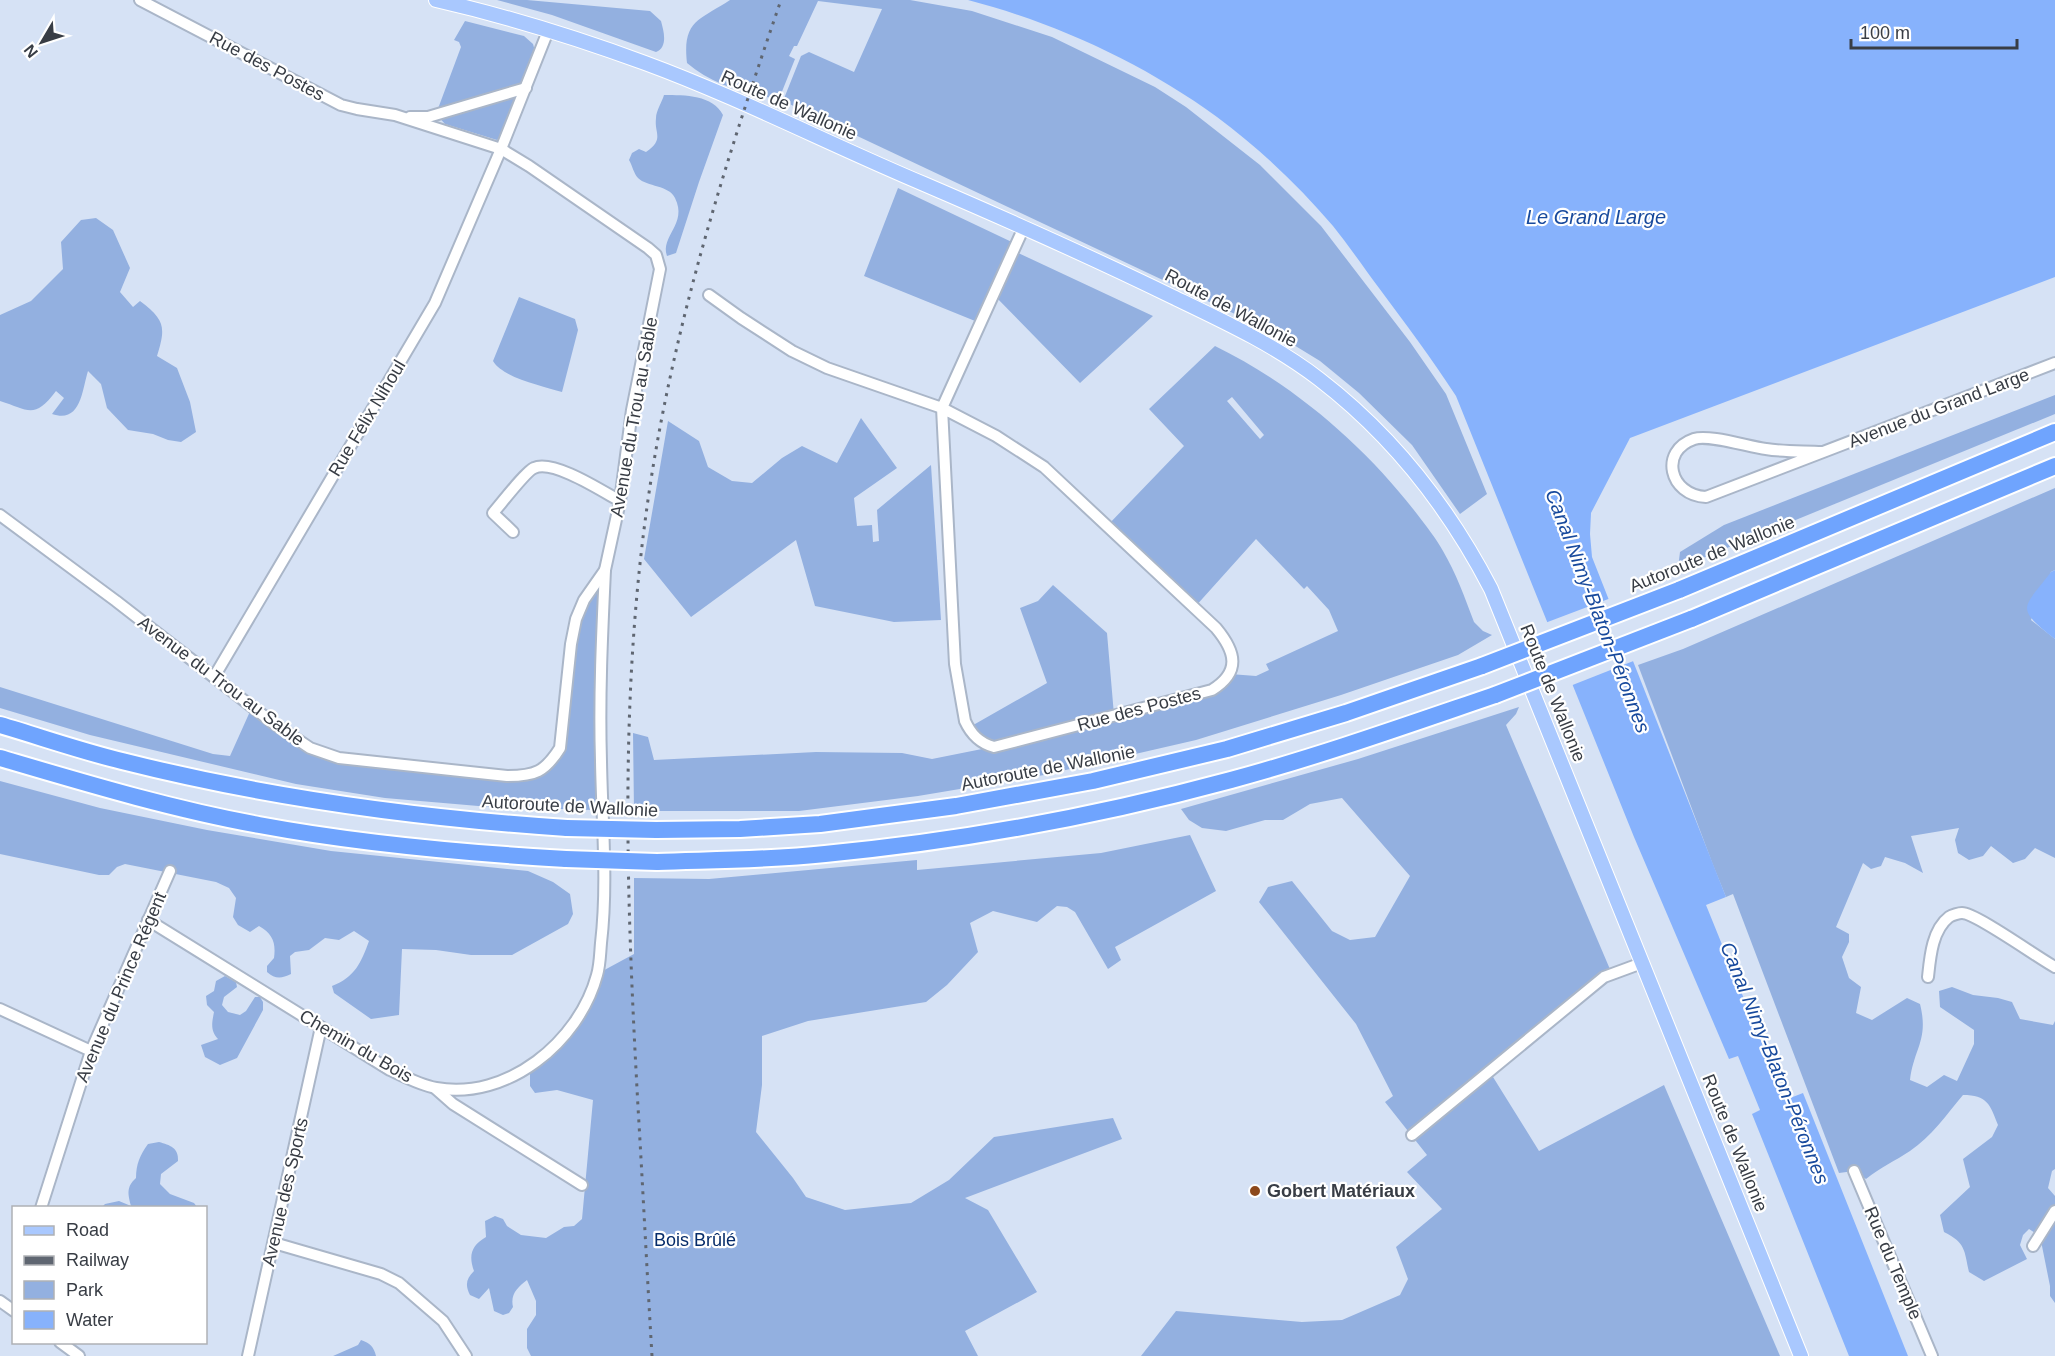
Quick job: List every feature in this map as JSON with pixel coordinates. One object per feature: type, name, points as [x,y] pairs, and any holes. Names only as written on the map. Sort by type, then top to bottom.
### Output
[{"type":"highway","name":"Autoroute de Wallonie","points":[[0,725],[121,761],[267,792],[406,815],[567,828],[740,829],[820,824],[956,806],[1093,781],[1227,749],[1346,713],[1482,666],[1679,590],[2055,432]]},
{"type":"highway","points":[[0,758],[114,792],[258,825],[403,847],[566,859],[657,862],[823,855],[959,838],[1097,813],[1230,780],[1325,753],[1495,695],[1691,619],[2055,466]]},
{"type":"main road","name":"Route de Wallonie","points":[[436,0],[548,31],[636,60],[692,82],[1024,227],[1238,328],[1318,379],[1354,409],[1414,470],[1469,547],[1491,589],[1801,1356]]},
{"type":"street","name":"Rue des Postes","points":[[140,0],[341,105],[357,110],[399,116],[428,117],[526,88]]},
{"type":"street","points":[[501,149],[548,31]]},
{"type":"street","name":"Rue des Postes","points":[[399,116],[501,149],[624,231]]},
{"type":"street","name":"Rue Félix Nihoul","points":[[214,677],[435,303],[501,149]]},
{"type":"street","name":"Rue des Postes","points":[[710,295],[792,351],[827,368],[942,408],[996,436],[1044,466],[1216,628],[1230,649],[1233,663],[1230,674],[1223,683],[1212,690],[994,747],[984,745],[977,739],[965,720],[955,664],[942,408],[1024,227]]},
{"type":"street","name":"Avenue du Trou au Sable","points":[[0,515],[310,748],[332,756],[507,776],[524,776],[539,772],[552,761],[560,748],[576,618],[584,600],[606,570],[620,501],[632,410],[660,269],[656,255],[624,231]]},
{"type":"street","name":"Avenue du Grand Large","points":[[1822,452],[1769,450],[1706,438],[1694,439],[1684,444],[1675,454],[1672,462],[1673,473],[1684,492],[1706,497],[2055,363]]},
{"type":"street","points":[[513,532],[493,513],[532,468],[546,466],[574,477],[620,501]]},
{"type":"street","name":"Chemin du Bois","points":[[148,920],[390,1070],[420,1084],[461,1090],[489,1086],[512,1077],[537,1062],[574,1021],[591,993],[597,974],[605,904],[600,733],[606,570]]},
{"type":"street","name":"Avenue du Prince Régent","points":[[42,1206],[91,1051],[170,871]]},
{"type":"street","points":[[1928,978],[1931,950],[1939,930],[1950,916],[1964,913],[1981,921],[2055,968]]},
{"type":"street","points":[[1412,1135],[1604,977],[1642,963]]},
{"type":"street","points":[[0,1009],[91,1051]]},
{"type":"street","name":"Avenue des Sports","points":[[248,1356],[321,1027]]},
{"type":"street","points":[[436,1088],[453,1104],[582,1185]]},
{"type":"street","name":"Rue du Temple","points":[[1854,1171],[1932,1356]]},
{"type":"street","points":[[2033,1246],[2055,1211]]},
{"type":"street","points":[[274,1243],[381,1274],[399,1283],[443,1321],[466,1356]]},
{"type":"street","points":[[0,1301],[12,1309]]},
{"type":"street","points":[[63,1344],[79,1356]]},
{"type":"green space","points":[[497,0],[527,0],[650,11],[661,21],[664,43],[656,52],[552,15]]},
{"type":"green space","points":[[730,0],[910,0],[972,11],[1052,37],[1155,87],[1186,107],[1260,165],[1321,226],[1410,342],[1446,394],[1487,494],[1460,514],[1412,445],[1359,393],[1320,361],[1271,331],[783,101],[801,56],[809,52],[854,72],[882,9],[818,1],[797,46],[794,46],[789,56],[795,59],[779,99],[755,95],[707,77],[687,63],[687,38],[695,23]]},
{"type":"green space","points":[[465,21],[524,36],[533,44],[535,51],[501,137],[497,140],[445,124],[436,114],[461,47],[459,42],[454,40]]},
{"type":"green space","points":[[664,95],[689,96],[705,100],[713,103],[723,115],[676,253],[667,256],[667,242],[678,215],[675,198],[663,188],[638,178],[629,160],[632,153],[639,149],[646,152],[657,140],[656,115]]},
{"type":"green space","points":[[898,188],[1016,244],[1014,251],[1153,316],[1080,383],[993,294],[980,323],[864,276]]},
{"type":"green space","points":[[96,218],[113,230],[130,268],[120,292],[133,307],[140,301],[159,319],[162,338],[157,356],[177,368],[190,402],[196,432],[181,442],[128,430],[107,408],[101,384],[88,371],[79,403],[69,414],[62,416],[52,414],[64,398],[56,391],[42,406],[31,410],[0,401],[0,315],[31,301],[63,269],[61,242],[81,220]]},
{"type":"green space","points":[[519,297],[575,319],[578,330],[562,392],[514,377],[493,361]]},
{"type":"green space","points":[[1215,346],[1272,379],[1325,418],[1374,464],[1396,489],[1448,559],[1474,622],[1483,631],[1492,635],[1458,655],[1341,695],[1196,740],[1044,775],[918,796],[799,811],[634,811],[633,733],[648,737],[654,760],[816,752],[902,753],[932,759],[992,747],[968,728],[1047,683],[1020,608],[1038,601],[1053,585],[1107,633],[1114,715],[1212,690],[1230,674],[1256,676],[1269,670],[1266,664],[1338,631],[1329,610],[1307,586],[1304,589],[1256,539],[1194,608],[1107,526],[1184,446],[1149,409]],"holes":[[[1232,397],[1264,435],[1260,439],[1227,401]]]},
{"type":"green space","points":[[2055,395],[2055,414],[1678,568],[1680,552],[1724,525]]},
{"type":"green space","points":[[861,418],[897,468],[854,498],[857,526],[872,525],[873,542],[879,541],[877,510],[931,465],[941,620],[894,622],[815,606],[796,540],[691,617],[644,559],[668,421],[699,441],[708,467],[732,481],[752,483],[782,458],[802,446],[837,463]]},
{"type":"green space","points":[[2055,488],[2055,570],[2051,572],[2031,620],[2055,639],[2055,858],[2035,848],[2025,859],[2013,863],[1991,846],[1983,856],[1969,860],[1958,853],[1955,840],[1959,828],[1911,836],[1923,873],[1905,863],[1885,857],[1881,866],[1871,869],[1863,863],[1836,927],[1849,934],[1849,942],[1842,957],[1849,978],[1861,987],[1856,1013],[1872,1020],[1907,998],[1920,1004],[1922,1035],[1910,1080],[1927,1087],[1944,1075],[1957,1081],[1974,1044],[1974,1030],[1940,1007],[1939,991],[1952,987],[1973,995],[1998,998],[2012,1002],[2020,1019],[2053,1025],[2055,1021],[2055,1169],[2052,1171],[2048,1188],[2055,1196],[2055,1303],[2050,1296],[2040,1236],[2029,1229],[2023,1235],[2020,1245],[2027,1259],[1984,1281],[1969,1272],[1963,1248],[1944,1232],[1940,1215],[1970,1187],[1963,1159],[1992,1137],[1998,1125],[1993,1111],[1983,1099],[1963,1095],[1925,1139],[1866,1179],[1854,1171],[1839,1173],[1733,894],[1726,897],[1638,665],[1683,649]]},
{"type":"green space","points":[[605,570],[595,810],[490,807],[385,798],[296,784],[90,735],[0,708],[0,687],[213,754],[230,756],[252,707],[325,754],[524,776],[560,748],[576,619]]},
{"type":"green space","points":[[1519,707],[1506,725],[1612,974],[1488,1074],[1493,1077],[1539,1151],[1664,1085],[1780,1356],[1141,1356],[1176,1311],[1302,1322],[1342,1320],[1400,1295],[1408,1279],[1396,1247],[1442,1209],[1407,1172],[1427,1155],[1385,1102],[1393,1096],[1356,1024],[1259,902],[1268,887],[1292,881],[1332,931],[1350,940],[1375,937],[1410,876],[1342,798],[1310,804],[1283,820],[1265,820],[1226,831],[1202,828],[1189,820],[1181,809],[1358,759]]},
{"type":"green space","points":[[0,781],[100,808],[207,830],[331,851],[528,871],[553,882],[570,894],[573,914],[568,924],[512,955],[471,955],[436,950],[402,949],[399,1015],[371,1019],[334,993],[332,986],[352,974],[366,949],[369,941],[354,931],[339,940],[325,938],[309,950],[295,952],[290,956],[291,974],[275,977],[267,972],[267,966],[274,958],[274,943],[270,936],[259,926],[250,932],[238,925],[233,917],[236,898],[229,888],[216,882],[125,864],[117,867],[109,875],[99,875],[0,854]]},
{"type":"green space","name":"Bois Brûlé","points":[[1190,835],[1216,891],[1115,947],[1121,960],[1108,969],[1075,912],[1067,907],[1057,906],[1037,922],[993,911],[970,923],[978,952],[947,985],[926,1002],[808,1021],[762,1036],[762,1085],[756,1132],[806,1197],[845,1210],[911,1203],[949,1180],[994,1137],[1113,1118],[1122,1139],[965,1198],[988,1210],[1037,1292],[965,1331],[978,1356],[531,1356],[527,1348],[527,1329],[536,1315],[536,1301],[527,1280],[516,1291],[513,1307],[509,1313],[503,1315],[494,1311],[489,1288],[479,1299],[470,1295],[467,1288],[468,1279],[474,1271],[471,1255],[477,1243],[486,1237],[485,1221],[495,1216],[503,1219],[507,1226],[521,1235],[546,1238],[564,1227],[574,1226],[582,1219],[593,1100],[557,1090],[535,1093],[530,1086],[530,1073],[537,1061],[557,1043],[597,974],[634,954],[634,878],[709,879],[917,860],[917,870],[1101,853]]},
{"type":"green space","points":[[225,976],[236,982],[237,987],[224,997],[222,1005],[228,1012],[240,1015],[246,1011],[255,997],[260,997],[263,1010],[237,1058],[220,1065],[205,1057],[201,1045],[218,1039],[212,1023],[214,1012],[207,1005],[206,996],[214,991],[216,981]]},
{"type":"green space","points":[[159,1142],[167,1144],[177,1153],[178,1161],[161,1174],[160,1184],[170,1194],[196,1206],[131,1206],[129,1188],[136,1178],[141,1156],[148,1144]]},
{"type":"green space","points":[[119,1201],[131,1206],[103,1206],[105,1204]]},
{"type":"green space","points":[[361,1340],[371,1346],[376,1356],[333,1356],[358,1345]]},
{"type":"water","name":"Le Grand Large","points":[[968,0],[2055,0],[2055,277],[1630,438],[1591,513],[1592,557],[1726,897],[1706,905],[1785,1100],[1803,1093],[1908,1356],[1849,1356],[1752,1114],[1760,1110],[1738,1056],[1729,1059],[1634,837],[1456,396],[1438,368],[1333,226],[1278,168],[1233,129],[1189,97],[1129,62],[1034,20]]},
{"type":"water","points":[[2055,570],[2055,639],[2033,620],[2027,607],[2034,594]]},
{"type":"pier","points":[[1611,598],[1636,660],[1570,686],[1545,623]]},
{"type":"railway","points":[[652,1356],[634,1032],[629,882],[629,732],[638,582],[657,442],[685,314],[720,187],[781,0]]},
{"type":"place","name":"Gobert Matériaux","points":[[1255,1191]]},
{"type":"water label","name":"Canal Nimy-Blaton-Péronnes","points":[[1598,611]]},
{"type":"water label","name":"Canal Nimy-Blaton-Péronnes","points":[[1775,1063]]}]
